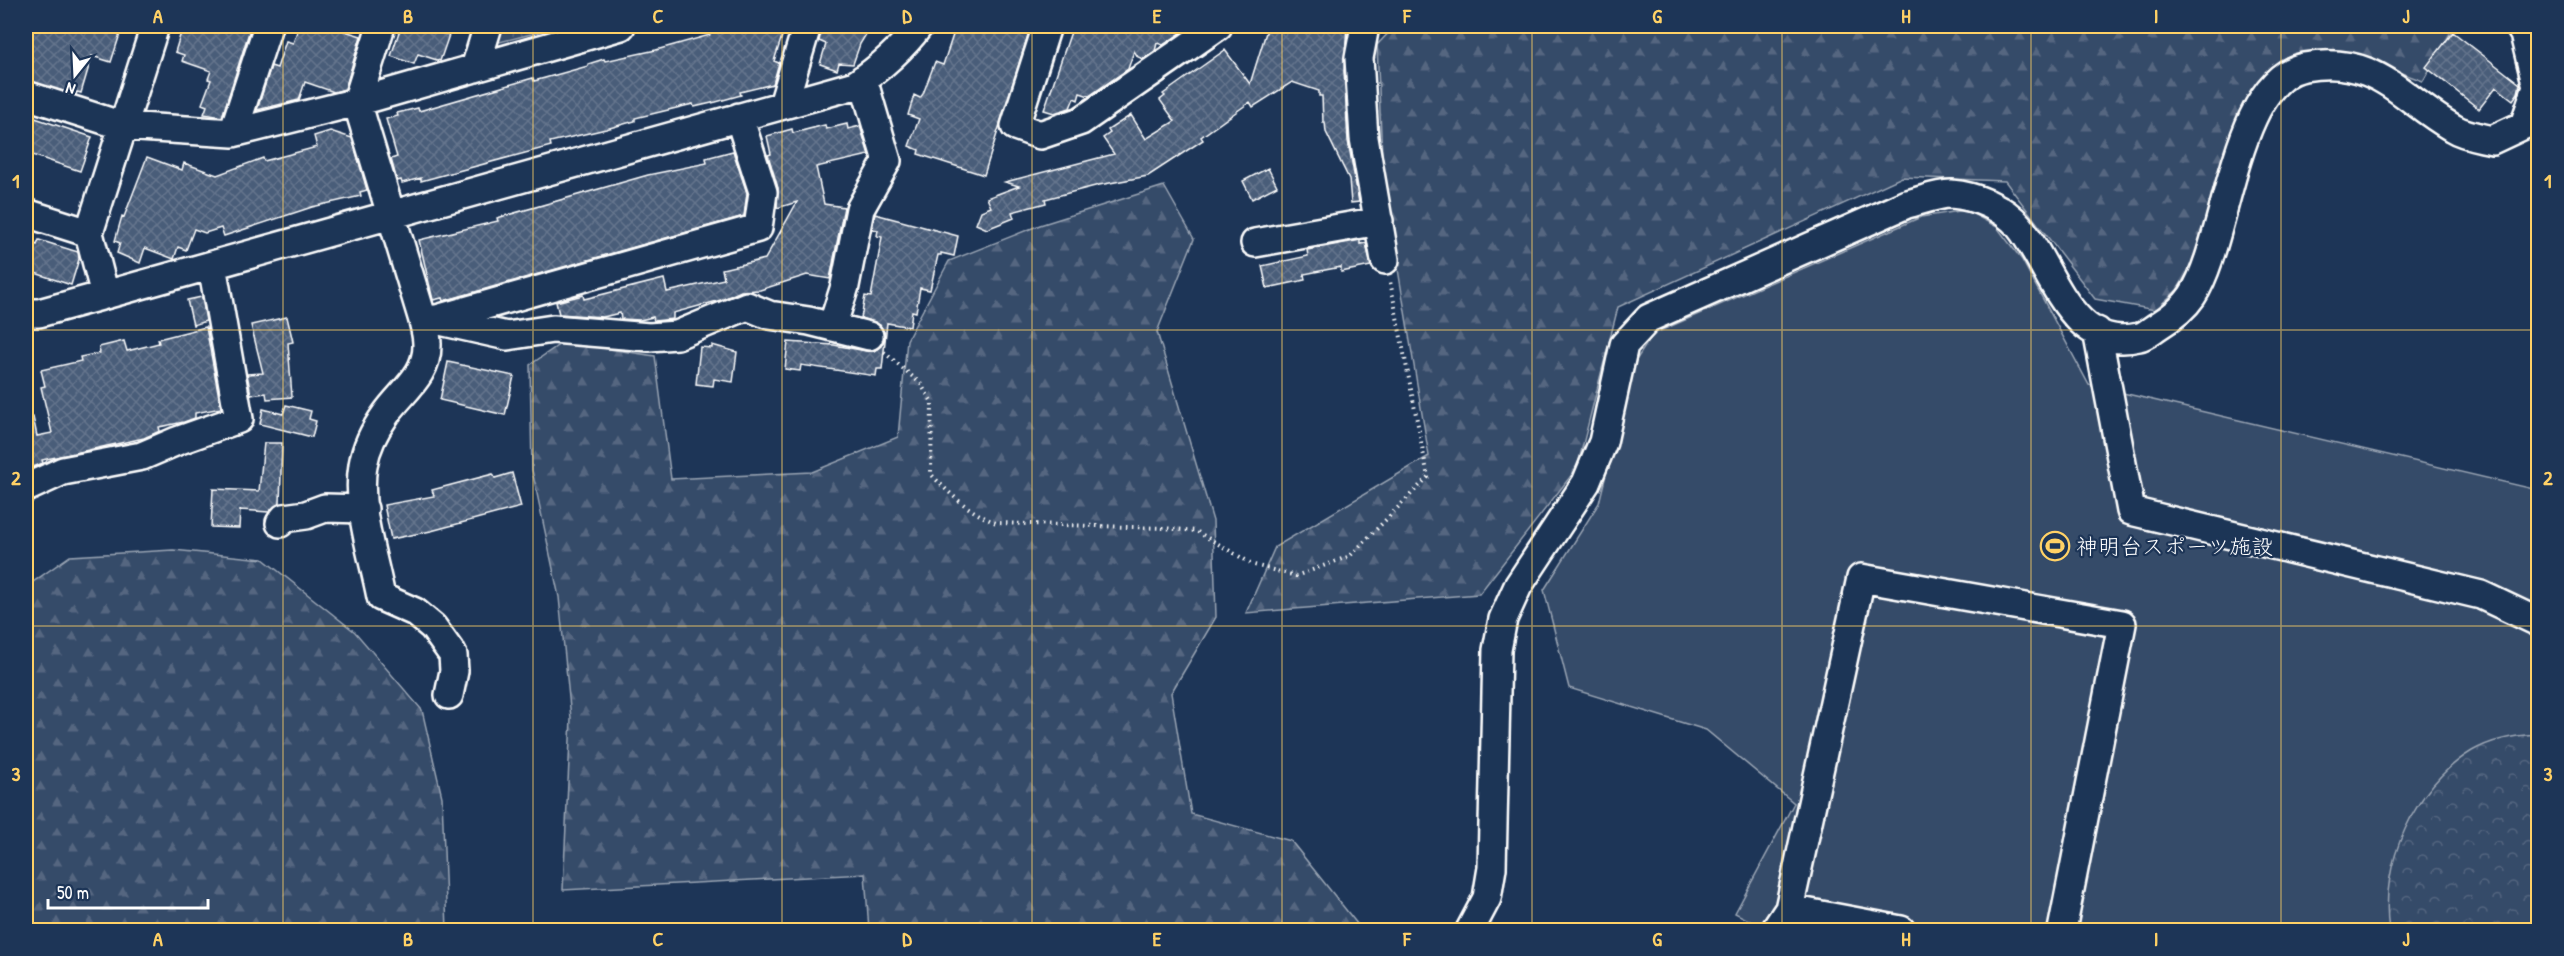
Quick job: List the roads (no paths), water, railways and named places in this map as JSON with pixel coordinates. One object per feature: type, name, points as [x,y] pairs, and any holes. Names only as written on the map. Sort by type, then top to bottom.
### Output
[{"type":"street","points":[[233,133],[268,26]]},
{"type":"street","points":[[381,26],[357,102],[390,216],[429,318],[424,363],[415,382],[387,414],[370,442],[363,464],[364,509],[381,597],[415,612],[433,627],[453,654],[454,671],[449,695]]},
{"type":"street","points":[[475,68],[488,26]]},
{"type":"street","points":[[26,95],[123,126],[233,133],[357,102],[621,26]]},
{"type":"street","points":[[783,105],[807,26]]},
{"type":"street","points":[[26,313],[39,313],[105,295],[855,85],[882,66],[906,43],[919,26]]},
{"type":"street","points":[[1047,26],[1015,126],[1040,135],[1081,121],[1218,26]]},
{"type":"street","points":[[1365,26],[1359,58],[1364,138],[1385,260]]},
{"type":"street","points":[[1470,930],[1487,898],[1492,868],[1497,650],[1503,619],[1518,586],[1586,483],[1603,442],[1624,345],[1649,318],[1907,204],[1949,194],[1986,201],[2018,225],[2077,319],[2109,338],[2140,337],[2172,317],[2192,296],[2206,269],[2246,132],[2260,102],[2277,82],[2302,68],[2333,65],[2370,71],[2455,129],[2492,140],[2524,125],[2537,87],[2524,34],[2519,26]]},
{"type":"street","points":[[105,295],[89,233],[151,27]]},
{"type":"street","points":[[832,327],[845,286],[860,209],[887,161],[863,79]]},
{"type":"street","points":[[429,318],[758,228],[763,192],[739,117]]},
{"type":"street","points":[[26,213],[89,233]]},
{"type":"street","points":[[1255,243],[1379,221]]},
{"type":"street","points":[[26,488],[63,471],[142,456],[239,419],[212,265]]},
{"type":"street","points":[[429,318],[507,336],[553,329],[649,337],[677,335],[747,306],[769,315],[809,321],[869,336]]},
{"type":"street","points":[[2097,331],[2131,511],[2481,595],[2538,622]]},
{"type":"street","points":[[280,523],[284,518],[306,515],[325,508],[364,509]]},
{"type":"street","points":[[1901,930],[1782,920],[1861,578],[2122,624],[2062,930]]},
{"type":"place","name":"神明台スポーツ施設","points":[[2055,546]]}]
